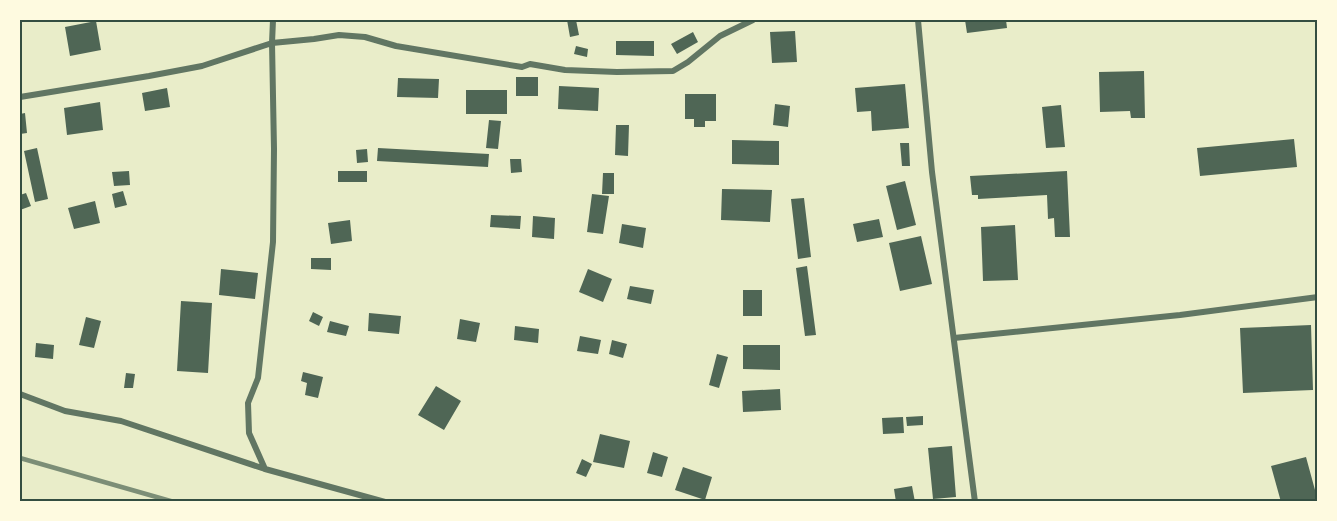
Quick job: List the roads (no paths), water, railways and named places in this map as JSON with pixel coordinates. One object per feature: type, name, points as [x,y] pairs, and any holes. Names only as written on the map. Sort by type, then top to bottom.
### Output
[{"type":"street","points":[[265,469],[249,433],[248,403],[258,378],[273,242],[273,20]]},
{"type":"street","points":[[20,97],[202,66],[272,43],[339,35],[365,37],[396,46],[522,67],[530,64],[565,70],[673,71],[720,36],[753,20]]},
{"type":"street","points":[[918,20],[932,172],[975,501]]},
{"type":"street","points":[[954,338],[1180,315],[1317,297]]},
{"type":"street","points":[[20,394],[65,411],[121,421],[265,469],[385,501]]},
{"type":"railway","points":[[20,458],[174,502]]}]
